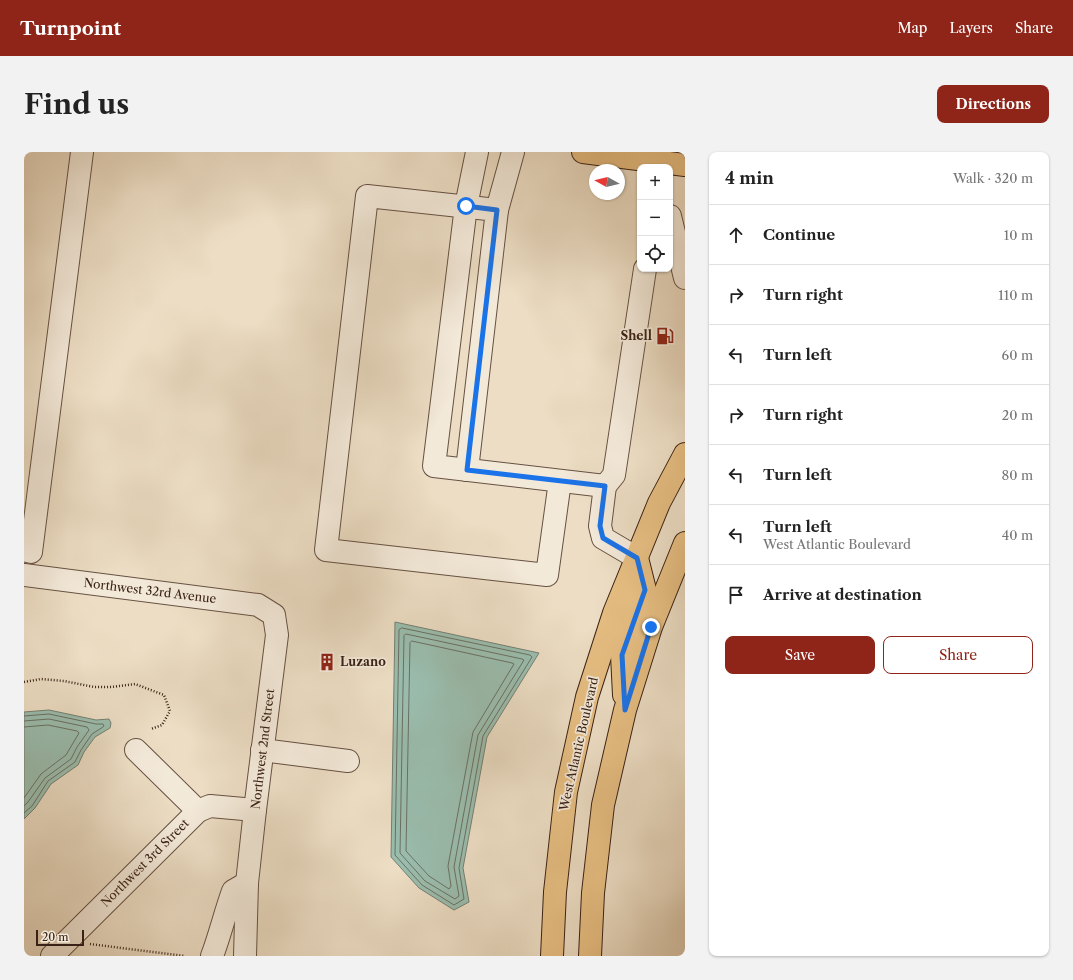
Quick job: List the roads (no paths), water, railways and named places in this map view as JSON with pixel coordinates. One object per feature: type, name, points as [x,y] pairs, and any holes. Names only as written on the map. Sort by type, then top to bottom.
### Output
[{"type":"main road","points":[[583,152],[675,165]]},
{"type":"main road","name":"West Atlantic Boulevard","points":[[552,956],[555,892],[566,792],[587,697],[614,613],[659,503],[685,454]]},
{"type":"main road","points":[[590,956],[593,892],[603,805],[625,710],[651,627],[685,543]]},
{"type":"main road","points":[[625,710],[622,655],[645,590],[637,558]]},
{"type":"street","points":[[24,550],[31,552],[82,152]]},
{"type":"street","points":[[477,152],[466,206],[434,466],[605,486]]},
{"type":"street","points":[[467,470],[497,210],[513,152]]},
{"type":"street","points":[[497,210],[367,196],[326,550],[547,574],[560,481]]},
{"type":"street","points":[[673,228],[685,278]]},
{"type":"street","points":[[637,558],[603,538],[600,526],[605,486],[614,475],[646,272]]},
{"type":"street","name":"Northwest 32rd Avenue","points":[[24,575],[258,605],[274,615]]},
{"type":"street","name":"Northwest 2nd Street","points":[[245,956],[247,883],[277,635],[274,615]]},
{"type":"street","points":[[136,750],[198,811]]},
{"type":"street","points":[[262,750],[348,761]]},
{"type":"street","name":"Northwest 3rd Street","points":[[52,956],[198,811],[210,806],[255,810]]},
{"type":"street","points":[[212,956],[233,891],[247,883]]},
{"type":"street","points":[[220,934],[240,956]]},
{"type":"water","points":[[395,622],[539,653],[487,737],[463,868],[469,902],[454,910],[419,888],[391,857]]},
{"type":"water","points":[[49,710],[96,720],[109,719],[111,723],[110,728],[95,737],[84,752],[78,765],[51,784],[35,808],[24,819],[24,712]]},
{"type":"place","name":"Shell","points":[[665,336]]},
{"type":"place","name":"Luzano","points":[[327,662]]}]
